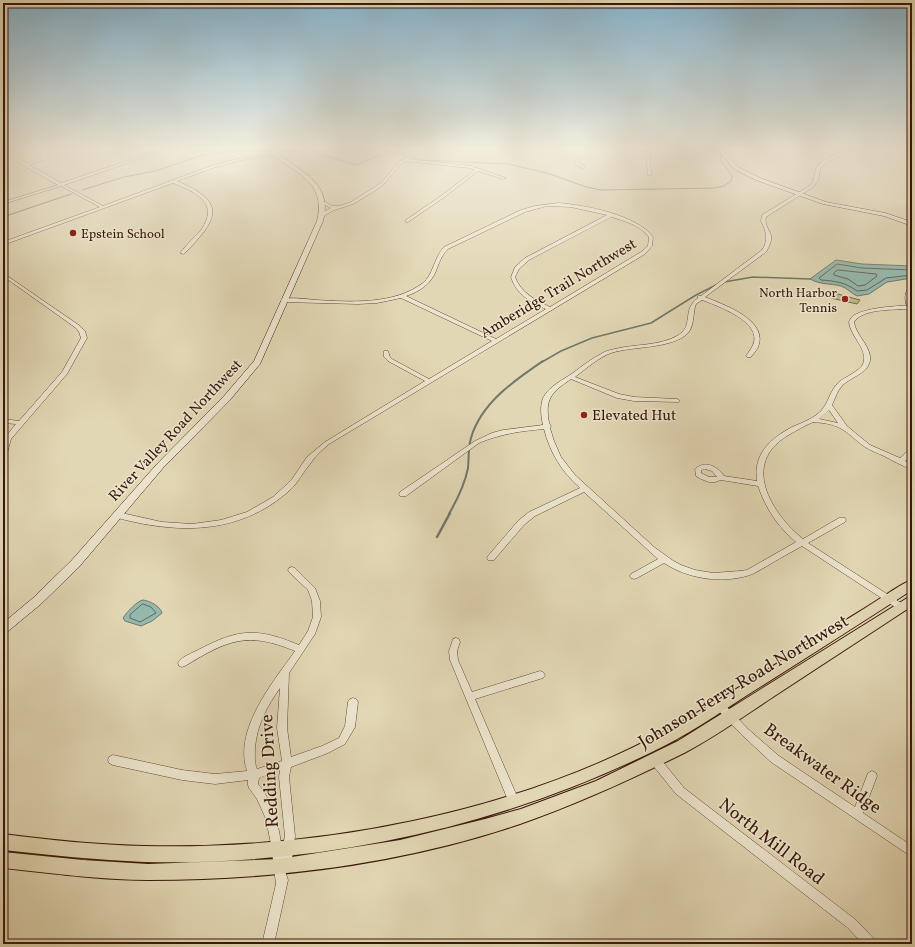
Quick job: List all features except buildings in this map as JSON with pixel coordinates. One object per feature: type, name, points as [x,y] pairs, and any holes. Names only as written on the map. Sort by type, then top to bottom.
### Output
[{"type":"main road","name":"Johnson Ferry Road Northwest","points":[[3,842],[78,850],[143,854],[218,853],[344,841],[469,814],[514,801],[557,786],[617,762],[659,741],[720,706],[912,584]]},
{"type":"main road","name":"Johnson Ferry Road Northwest","points":[[3,860],[83,868],[148,872],[282,872],[400,848],[485,827],[563,801],[600,786],[655,760],[731,717],[912,600]]},
{"type":"street","points":[[3,203],[41,191]]},
{"type":"street","points":[[74,191],[104,206]]},
{"type":"street","points":[[3,244],[145,191]]},
{"type":"street","points":[[182,253],[206,227],[210,219],[211,211],[206,201],[195,191]]},
{"type":"street","points":[[319,191],[324,203],[331,206],[342,207]]},
{"type":"street","points":[[322,215],[330,210],[352,203],[371,191]]},
{"type":"street","points":[[408,221],[449,191]]},
{"type":"street","points":[[792,191],[834,205],[885,216],[912,224]]},
{"type":"street","points":[[803,191],[764,216],[763,221],[770,238],[764,251],[694,302],[690,308],[690,325],[688,330],[682,336],[663,342],[609,352],[554,389],[547,399],[544,411],[560,461],[570,475],[664,559],[679,567],[696,573],[714,576],[731,576],[749,572],[842,520]]},
{"type":"street","name":"River Valley Road Northwest","points":[[3,629],[37,601],[65,574],[160,466],[228,398],[257,362],[322,215],[324,203]]},
{"type":"street","name":"Amberidge Trail Northwest","points":[[117,515],[166,525],[190,526],[222,522],[251,513],[271,502],[287,489],[295,481],[311,458],[327,443],[643,253],[650,246],[651,237],[643,229],[632,222],[589,208],[568,205],[547,205],[528,209],[446,248],[438,256],[434,273],[429,281],[418,289],[401,296],[367,302],[284,300]]},
{"type":"street","points":[[550,309],[530,299],[518,289],[513,278],[517,268],[527,260],[611,215]]},
{"type":"street","points":[[3,274],[78,327],[84,334],[83,342],[65,373],[8,439],[3,457]]},
{"type":"street","points":[[3,282],[10,279]]},
{"type":"street","points":[[901,607],[801,542],[774,514],[766,500],[759,476],[762,456],[768,448],[783,435],[821,415],[829,406],[839,385],[863,369],[868,360],[866,349],[851,329],[851,323],[854,318],[859,314],[868,311],[911,308],[908,298],[912,287]]},
{"type":"street","points":[[401,296],[496,341]]},
{"type":"street","points":[[700,298],[732,310],[749,322],[755,330],[757,338],[756,346],[749,356]]},
{"type":"street","points":[[386,352],[390,360],[429,381]]},
{"type":"street","points":[[571,377],[605,392],[621,397],[677,401]]},
{"type":"street","points":[[829,406],[845,427],[868,446],[912,466]]},
{"type":"street","points":[[813,420],[829,422],[845,427]]},
{"type":"street","points":[[3,421],[21,423]]},
{"type":"street","points":[[403,494],[477,442],[489,436],[511,430],[548,427]]},
{"type":"street","points":[[901,461],[912,451]]},
{"type":"street","points":[[721,478],[761,484]]},
{"type":"street","points":[[491,558],[521,523],[532,514],[585,489]]},
{"type":"street","points":[[634,576],[664,559]]},
{"type":"street","name":"Redding Drive","points":[[282,872],[282,848],[265,800],[253,785],[254,776],[250,764],[251,736],[258,716],[265,702],[312,632],[318,618],[316,601],[311,588],[292,570]]},
{"type":"street","points":[[182,663],[236,637],[251,635],[284,642],[300,649]]},
{"type":"street","points":[[456,642],[453,651],[454,660],[514,801]]},
{"type":"street","name":"Redding Drive","points":[[282,848],[290,836],[284,777],[287,763],[282,728],[285,673]]},
{"type":"street","points":[[470,697],[540,675]]},
{"type":"street","points":[[113,760],[182,775],[215,778],[254,776],[325,750],[342,741],[350,727],[353,702]]},
{"type":"street","name":"Breakwater Ridge","points":[[720,706],[760,746],[775,758],[912,852]]},
{"type":"street","name":"North Mill Road","points":[[655,760],[680,791],[852,924],[871,944]]},
{"type":"street","points":[[857,815],[872,776]]},
{"type":"street","points":[[268,944],[282,872]]},
{"type":"green space","name":"North Harbor Tennis","points":[[834,293],[860,300],[857,304],[831,298]]},
{"type":"water","points":[[836,260],[862,264],[912,266],[912,278],[887,282],[869,294],[857,296],[841,286],[821,283],[810,279]]},
{"type":"water","points":[[143,600],[154,604],[161,610],[162,613],[152,621],[141,626],[125,621],[123,618],[127,613]]},
{"type":"waterway","points":[[3,217],[71,194]]},
{"type":"waterway","points":[[724,282],[753,277],[810,279]]},
{"type":"waterway","points":[[542,362],[561,351],[592,338],[651,323],[696,295],[716,285]]},
{"type":"waterway","points":[[449,514],[458,498],[465,480],[468,468],[471,438],[476,425],[491,403],[500,394],[521,376],[543,361]]},
{"type":"waterway","points":[[437,537],[450,513]]},
{"type":"place","name":"Epstein School","points":[[73,233]]},
{"type":"place","name":"North Harbor Tennis","points":[[845,299]]},
{"type":"place","name":"Elevated Hut","points":[[584,415]]}]
